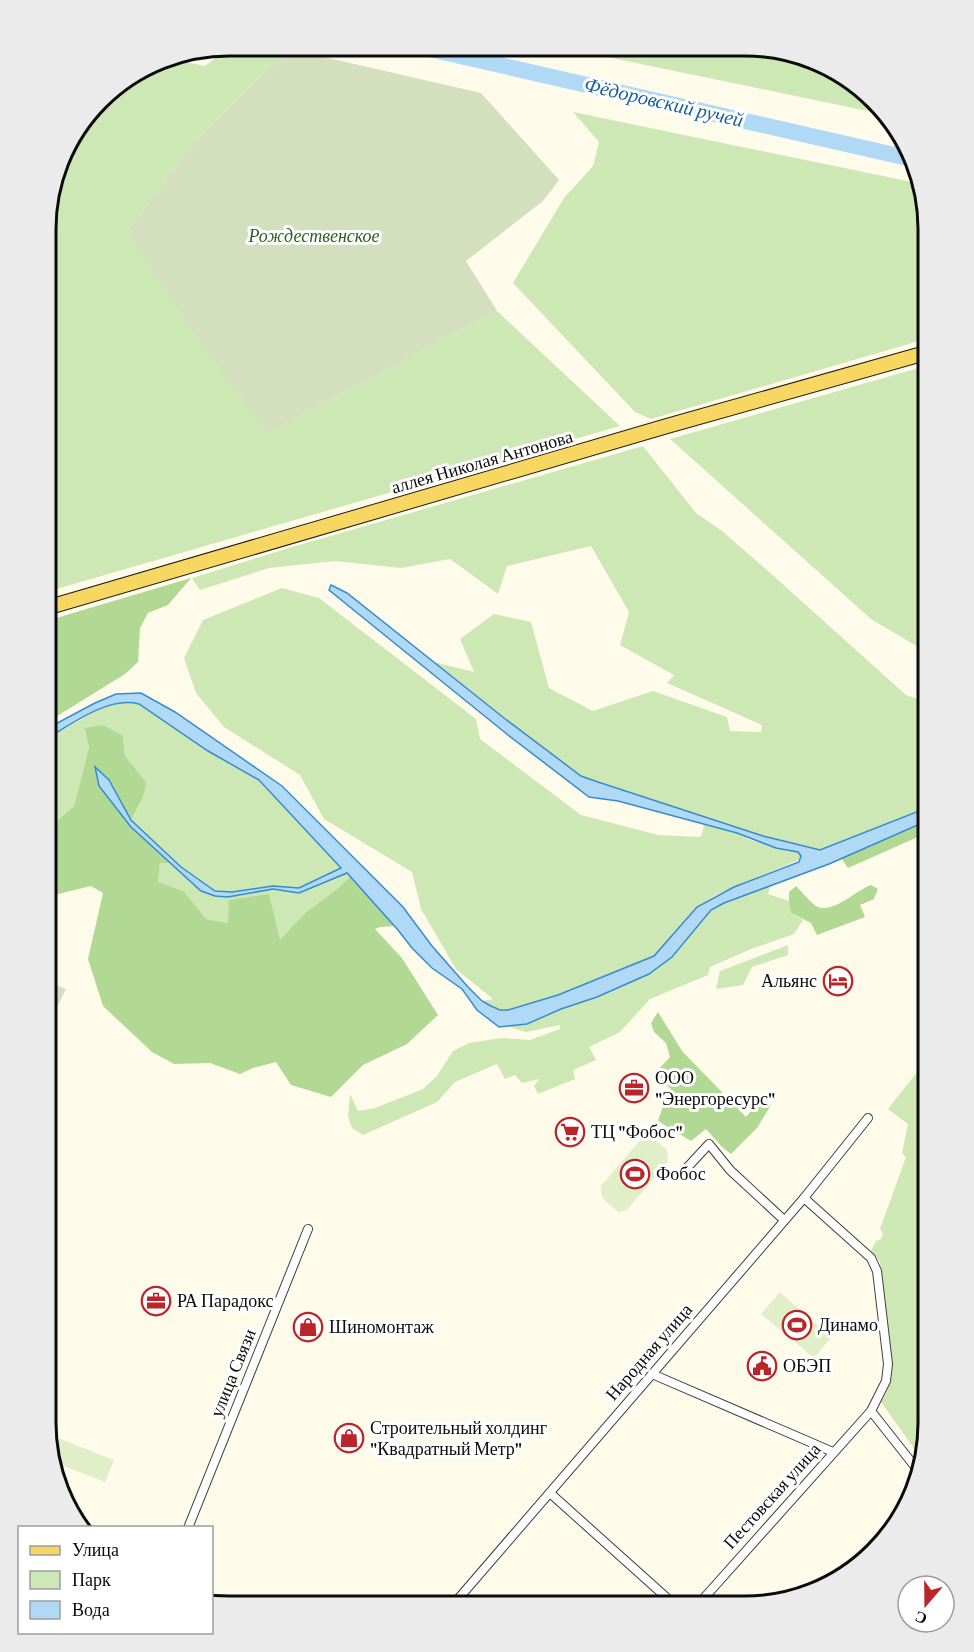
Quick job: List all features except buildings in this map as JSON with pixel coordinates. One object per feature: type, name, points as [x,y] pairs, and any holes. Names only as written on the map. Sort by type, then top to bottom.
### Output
[{"type":"main road","name":"аллея Николая Антонова","points":[[55,605],[667,426],[918,355]]},
{"type":"street","name":"Народная улица","points":[[461,1596],[804,1198],[868,1118]]},
{"type":"street","points":[[684,1171],[709,1144],[730,1170],[784,1220]]},
{"type":"street","name":"Пестовская улица","points":[[706,1596],[872,1409],[886,1381],[888,1364],[877,1271],[866,1252],[804,1198]]},
{"type":"street","name":"улица Связи","points":[[188,1526],[308,1229]]},
{"type":"street","points":[[652,1374],[833,1452]]},
{"type":"street","points":[[872,1409],[913,1464]]},
{"type":"street","points":[[550,1493],[665,1596]]},
{"type":"green space","points":[[283,55],[200,136],[127,231],[268,433],[497,311],[620,426],[55,589],[55,228],[61,183],[85,132],[114,98],[152,73],[182,61],[205,66],[218,56]]},
{"type":"green space","name":"Рождественское","points":[[283,55],[315,55],[481,93],[559,180],[543,201],[466,261],[497,311],[268,433],[208,352],[127,231],[200,136]]},
{"type":"green space","points":[[598,55],[746,55],[791,61],[832,79],[851,91],[874,112]]},
{"type":"green space","points":[[573,112],[912,182],[917,206],[918,228],[918,341],[651,419],[635,412],[513,283],[564,198],[593,166],[599,142]]},
{"type":"green space","points":[[918,368],[918,647],[871,619],[670,439]]},
{"type":"green space","points":[[643,446],[696,513],[722,531],[767,570],[906,695],[918,699],[918,811],[821,850],[763,836],[581,776],[434,662],[474,672],[460,639],[494,614],[531,622],[549,688],[593,711],[653,691],[727,717],[730,731],[761,732],[762,725],[667,683],[674,675],[620,645],[629,612],[591,546],[507,566],[498,594],[450,559],[401,568],[335,561],[269,568],[200,590],[192,578]]},
{"type":"green space","points":[[191,578],[168,605],[148,613],[140,628],[138,662],[125,674],[55,717],[55,618]]},
{"type":"green space","points":[[282,588],[319,598],[476,719],[480,739],[581,815],[658,835],[701,837],[704,825],[798,852],[802,856],[801,859],[714,896],[697,907],[655,956],[558,995],[508,1010],[488,1005],[482,1001],[493,999],[456,969],[421,909],[412,872],[324,819],[300,775],[224,727],[196,693],[184,658],[203,620]]},
{"type":"green space","points":[[127,701],[139,704],[259,780],[342,868],[299,888],[273,886],[232,892],[215,891],[181,867],[131,820],[139,807],[146,782],[125,756],[123,736],[84,729],[89,747],[74,806],[58,820],[55,818],[55,734],[107,705]]},
{"type":"green space","points":[[103,725],[123,736],[125,756],[146,782],[143,797],[131,820],[109,780],[131,827],[171,863],[160,863],[158,882],[184,891],[206,919],[228,923],[229,900],[269,894],[280,940],[305,913],[350,877],[395,926],[375,929],[402,958],[438,1015],[407,1044],[363,1065],[331,1097],[291,1085],[276,1062],[240,1074],[210,1063],[174,1064],[152,1052],[103,1006],[88,959],[103,893],[91,886],[55,895],[55,818],[58,820],[74,806],[89,747],[84,728]]},
{"type":"green space","points":[[918,825],[918,837],[848,868],[841,858]]},
{"type":"green space","points":[[160,862],[171,863],[201,891],[215,896],[228,897],[273,889],[299,893],[347,873],[350,877],[305,913],[280,941],[228,923],[206,919],[184,891],[158,882]]},
{"type":"green space","points":[[871,885],[878,889],[874,899],[860,905],[865,917],[817,935],[811,923],[791,913],[789,892],[796,886],[816,906],[822,908],[836,905]]},
{"type":"green space","points":[[770,886],[768,894],[789,901],[791,913],[803,920],[794,934],[710,967],[708,975],[650,999],[620,1032],[589,1047],[596,1060],[573,1070],[575,1079],[538,1094],[534,1086],[539,1079],[522,1083],[515,1075],[505,1079],[497,1064],[455,1082],[437,1102],[363,1135],[352,1128],[348,1116],[350,1094],[358,1111],[375,1108],[423,1089],[437,1076],[453,1051],[469,1043],[501,1038],[530,1040],[560,1029],[560,1025],[526,1032],[506,1026],[527,1024],[649,974],[672,957],[711,910]]},
{"type":"green space","points":[[788,945],[788,955],[752,967],[743,985],[716,989],[720,971]]},
{"type":"green space","points":[[55,985],[66,989],[55,1012]]},
{"type":"green space","points":[[658,1012],[682,1051],[746,1117],[763,1096],[771,1105],[757,1128],[731,1154],[706,1129],[691,1141],[658,1121],[663,1106],[675,1107],[679,1099],[656,1072],[670,1057],[666,1043],[654,1032],[651,1023]]},
{"type":"green space","points":[[918,1071],[918,1435],[916,1451],[881,1402],[887,1392],[892,1369],[880,1262],[871,1251],[883,1234],[880,1229],[906,1157],[902,1153],[908,1124],[888,1109]]},
{"type":"green space","name":"Фобос","points":[[650,1136],[667,1150],[668,1161],[627,1210],[619,1212],[603,1198],[601,1186],[642,1138]]},
{"type":"green space","name":"Динамо","points":[[780,1292],[824,1331],[827,1328],[834,1334],[814,1358],[761,1314]]},
{"type":"green space","points":[[58,1438],[114,1460],[105,1482],[61,1465]]},
{"type":"water","points":[[331,585],[347,593],[581,776],[763,836],[820,850],[918,811],[918,825],[829,864],[724,903],[711,910],[672,957],[649,974],[527,1024],[499,1027],[477,1010],[462,989],[432,968],[412,948],[347,873],[299,893],[273,889],[228,897],[215,896],[201,891],[131,827],[99,786],[95,767],[109,780],[131,820],[181,867],[215,891],[232,892],[273,886],[299,888],[341,868],[259,780],[208,751],[139,704],[115,704],[103,708],[55,734],[55,724],[116,694],[141,693],[175,712],[282,786],[403,907],[432,946],[468,987],[482,1001],[500,1010],[508,1010],[558,995],[654,956],[697,907],[734,887],[799,862],[801,856],[798,852],[776,848],[737,833],[618,801],[589,797],[508,735],[329,590]]},
{"type":"waterway","name":"Фёдоровский ручей","points":[[456,55],[902,157]]},
{"type":"place","name":"Альянс","points":[[838,981]]},
{"type":"place","name":"ООО \"Энергоресурс\"","points":[[634,1088]]},
{"type":"place","name":"ТЦ \"Фобос\"","points":[[570,1132]]},
{"type":"place","name":"Фобос","points":[[635,1174]]},
{"type":"place","name":"РА Парадокс","points":[[156,1301]]},
{"type":"place","name":"Динамо","points":[[797,1325]]},
{"type":"place","name":"Шиномонтаж","points":[[308,1327]]},
{"type":"place","name":"ОБЭП","points":[[762,1366]]},
{"type":"place","name":"Строительный холдинг \"Квадратный Метр\"","points":[[349,1438]]}]
